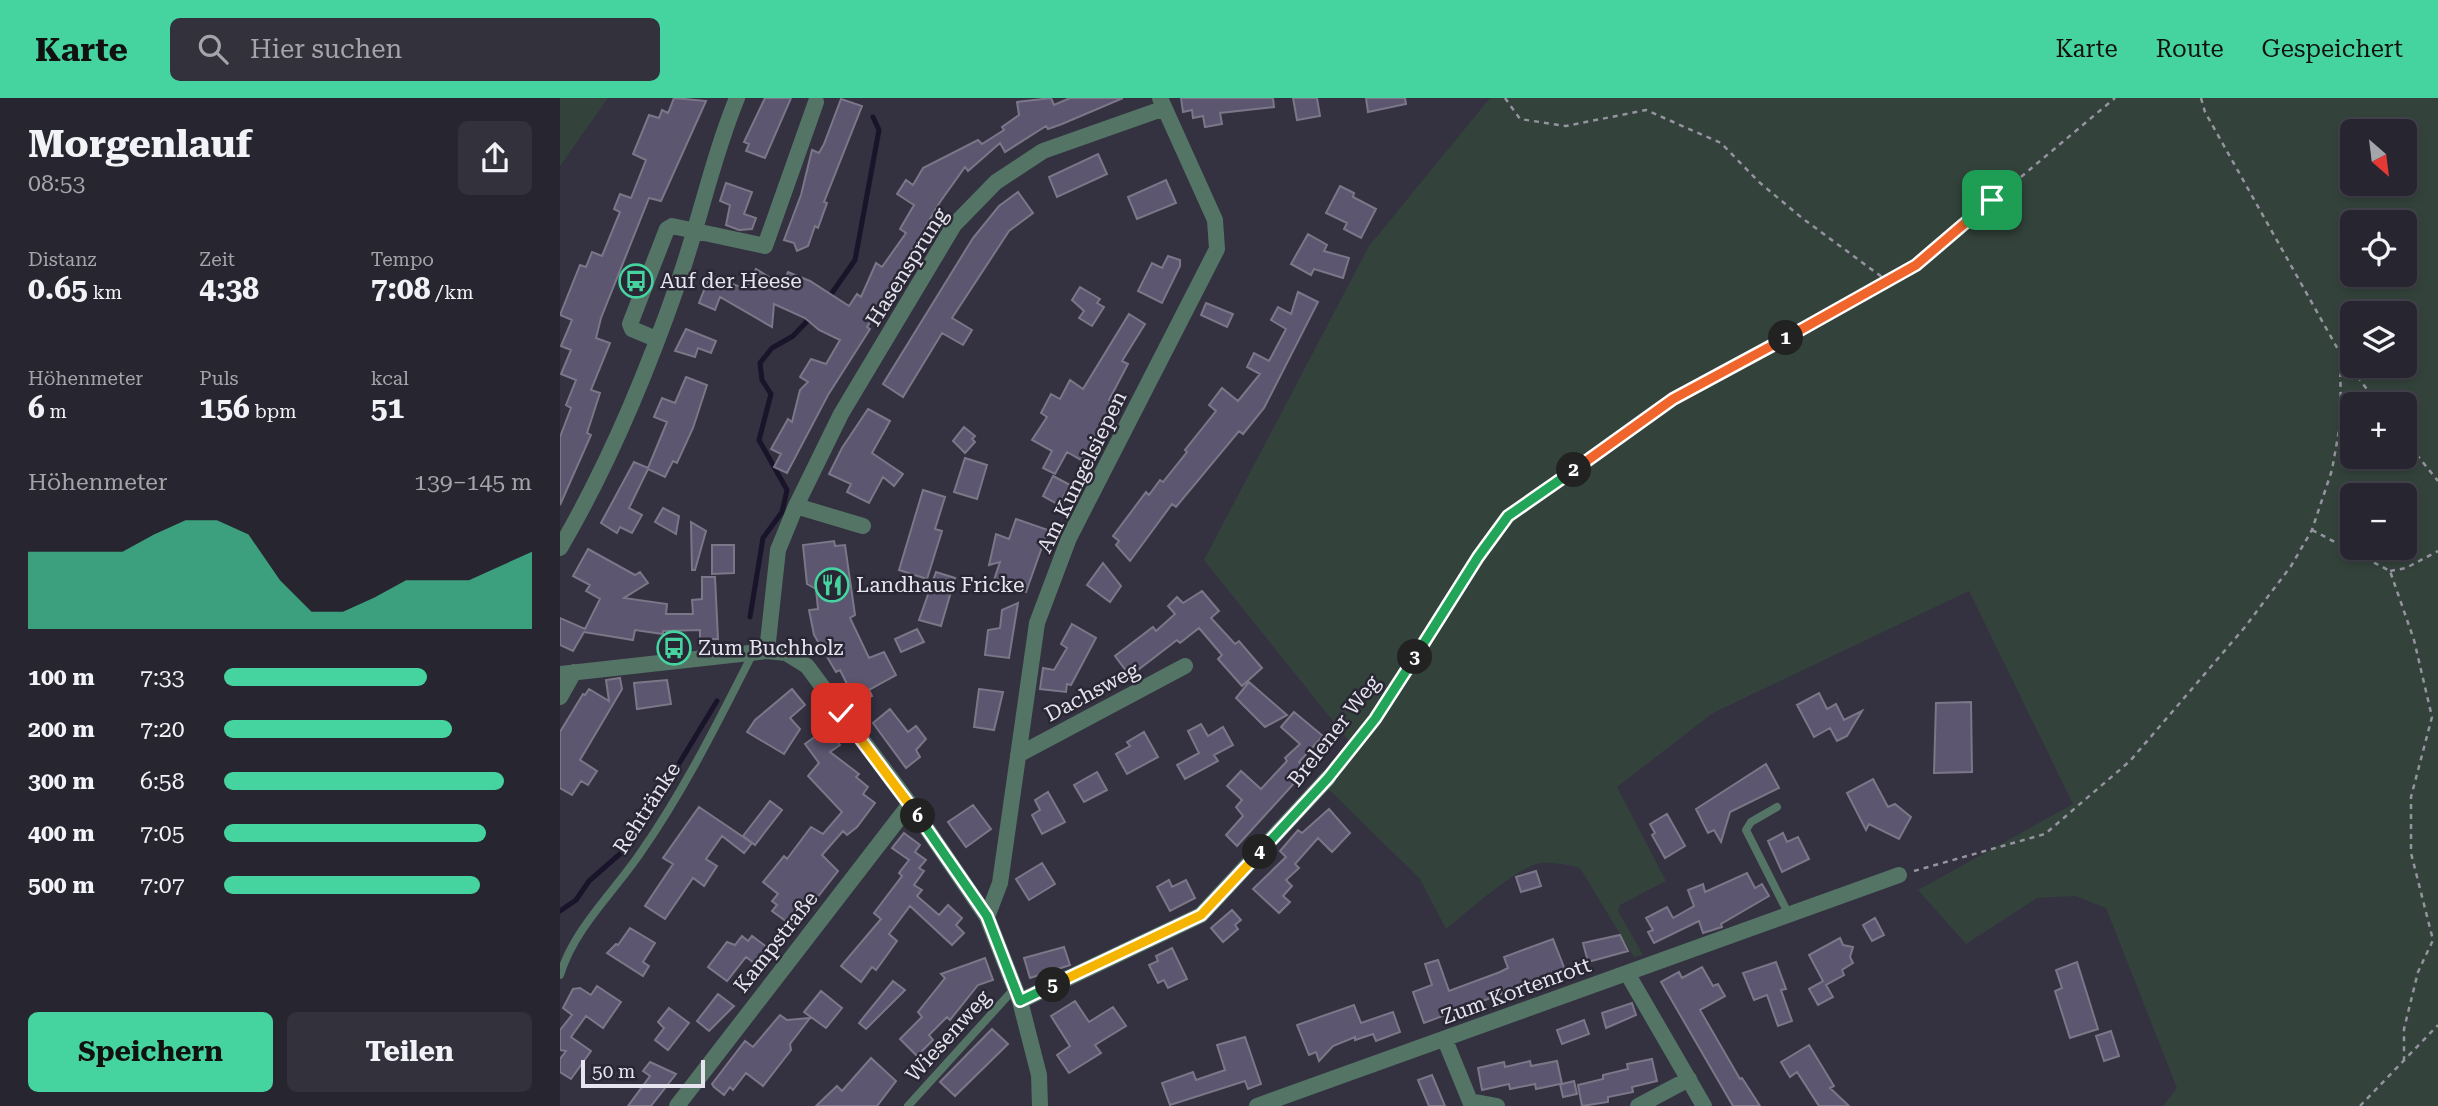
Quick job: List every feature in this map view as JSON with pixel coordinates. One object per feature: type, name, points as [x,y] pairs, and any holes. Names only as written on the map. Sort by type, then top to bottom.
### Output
[{"type":"street","points":[[560,548],[594,490],[678,285],[710,170],[737,98]]},
{"type":"street","points":[[656,339],[632,329],[630,324],[667,229],[672,226],[765,246],[816,102]]},
{"type":"street","name":"Hasensprung","points":[[760,652],[778,550],[796,506],[841,414],[954,225],[996,181],[1044,151],[1161,104]]},
{"type":"street","name":"Am Kungelsiepen","points":[[987,916],[1000,883],[1037,623],[1069,538],[1217,249],[1215,220],[1161,104]]},
{"type":"street","points":[[796,506],[863,526]]},
{"type":"street","points":[[560,697],[567,673],[760,652],[786,653],[807,666],[909,804],[987,916],[1017,995],[1039,1075],[1040,1106]]},
{"type":"street","name":"Dachsweg","points":[[1018,755],[1185,666]]},
{"type":"street","name":"Brelener Weg","points":[[1017,995],[1201,915],[1328,778]]},
{"type":"street","name":"Kampstraße","points":[[677,1106],[909,804]]},
{"type":"street","name":"Zum Kortenrott","points":[[1257,1106],[1899,875]]},
{"type":"street","points":[[1627,973],[1704,1106]]},
{"type":"street","points":[[1445,1040],[1471,1104],[1497,1106]]},
{"type":"street","points":[[1638,1106],[1689,1079]]},
{"type":"lane","name":"Rehtränke","points":[[560,975],[568,950],[640,854],[760,652]]},
{"type":"lane","points":[[1777,807],[1751,822],[1746,831],[1789,915]]},
{"type":"lane","name":"Wiesenweg","points":[[908,1106],[1017,995]]},
{"type":"path","points":[[1505,98],[1520,119],[1566,126],[1646,110],[1721,143],[1770,191],[1839,247],[1888,281]]},
{"type":"path","name":"Brelener Weg","points":[[1328,778],[1375,719],[1478,557],[1508,516],[1673,399],[1916,265],[2115,98]]},
{"type":"path","points":[[2201,98],[2205,112],[2340,353]]},
{"type":"path","points":[[1899,875],[2045,834],[2088,800],[2130,761],[2245,627],[2291,566],[2312,530],[2332,470],[2341,419],[2340,378]]},
{"type":"path","points":[[2417,455],[2438,481]]},
{"type":"path","points":[[2312,530],[2390,571],[2406,568],[2438,551]]},
{"type":"path","points":[[2390,571],[2414,639],[2432,717],[2411,797],[2411,853],[2434,940],[2418,972],[2404,1030],[2403,1060]]},
{"type":"path","points":[[2360,1106],[2438,1025]]},
{"type":"green space","points":[[560,98],[608,98],[560,166]]},
{"type":"green space","points":[[1490,98],[2438,98],[2438,1106],[2163,1106],[2177,1088],[2106,908],[2075,896],[2037,898],[1966,944],[1918,890],[2073,804],[1969,591],[1713,713],[1617,787],[1666,881],[1620,905],[1618,911],[1643,955],[1634,957],[1580,868],[1561,864],[1542,863],[1520,872],[1446,929],[1420,879],[1317,778],[1349,741],[1204,560],[1369,246]]},
{"type":"building","points":[[674,98],[706,101],[661,201],[649,198],[601,318],[596,338],[610,343],[591,390],[600,393],[587,433],[591,435],[560,505],[560,437],[571,408],[566,405],[576,380],[561,374],[571,350],[561,346],[572,320],[560,315],[580,265],[586,267],[592,252],[602,256],[620,212],[614,209],[620,194],[631,198],[646,160],[633,154],[649,115],[659,118],[662,110],[668,113]]},
{"type":"building","points":[[765,98],[791,98],[765,158],[746,151],[749,144],[744,142]]},
{"type":"building","points":[[1051,98],[1054,105],[1070,98],[1123,98],[1062,124],[1048,129],[1046,126],[1005,152],[1000,143],[968,171],[965,167],[940,202],[910,253],[900,277],[867,327],[870,329],[828,395],[787,473],[774,467],[781,454],[771,449],[788,419],[792,422],[800,390],[808,382],[800,377],[811,359],[826,364],[840,340],[819,330],[805,318],[774,304],[772,327],[720,297],[715,310],[699,303],[710,275],[745,289],[756,269],[782,285],[788,272],[810,281],[849,306],[857,294],[861,297],[876,263],[882,267],[906,233],[900,229],[914,205],[897,194],[906,180],[913,185],[923,168],[978,140],[982,144],[1004,130],[1002,127],[1019,115],[1017,102]]},
{"type":"building","points":[[1181,98],[1273,98],[1274,107],[1220,113],[1222,124],[1205,127],[1203,116],[1193,118],[1192,110],[1183,112]]},
{"type":"building","points":[[1293,98],[1317,98],[1320,116],[1297,120]]},
{"type":"building","points":[[1366,98],[1405,98],[1406,104],[1368,112]]},
{"type":"building","points":[[841,99],[862,106],[824,202],[827,203],[818,228],[815,226],[808,246],[797,251],[794,243],[784,240],[801,195],[812,150],[819,153]]},
{"type":"building","points":[[1098,154],[1107,174],[1057,197],[1049,177]]},
{"type":"building","points":[[1166,180],[1176,203],[1137,219],[1128,197]]},
{"type":"building","points":[[726,183],[752,192],[744,214],[756,218],[752,229],[739,230],[726,225],[730,205],[720,201]]},
{"type":"building","points":[[1340,186],[1354,193],[1353,197],[1376,209],[1361,238],[1344,229],[1347,223],[1326,213]]},
{"type":"building","points":[[1018,192],[1033,213],[1009,231],[952,318],[972,330],[963,345],[942,333],[903,397],[883,384],[973,238],[999,206]]},
{"type":"building","points":[[1308,234],[1327,245],[1324,251],[1349,258],[1343,278],[1314,269],[1311,275],[1291,264]]},
{"type":"building","points":[[1168,256],[1180,260],[1180,266],[1162,303],[1138,291],[1152,263],[1162,268]]},
{"type":"building","points":[[1080,287],[1100,299],[1097,303],[1104,307],[1092,326],[1079,318],[1084,311],[1072,300]]},
{"type":"building","points":[[1298,292],[1318,302],[1264,408],[1243,434],[1239,431],[1176,507],[1172,504],[1130,561],[1116,545],[1119,541],[1113,536],[1146,492],[1149,495],[1160,480],[1163,482],[1187,452],[1185,450],[1216,411],[1209,405],[1222,388],[1238,401],[1260,374],[1247,367],[1254,353],[1269,361],[1286,329],[1271,320],[1278,307],[1291,314]]},
{"type":"building","points":[[1206,303],[1233,314],[1227,327],[1201,315]]},
{"type":"building","points":[[1129,314],[1145,324],[1122,361],[1128,364],[1109,400],[1113,402],[1083,461],[1067,452],[1055,474],[1043,468],[1052,451],[1032,440],[1047,417],[1041,413],[1051,394],[1060,399],[1070,380],[1083,389]]},
{"type":"building","points":[[686,329],[716,341],[711,353],[698,348],[695,357],[675,351]]},
{"type":"building","points":[[686,377],[707,385],[693,428],[677,463],[673,461],[665,477],[648,469],[629,508],[642,515],[632,533],[620,527],[617,533],[601,523],[634,462],[648,468],[667,422],[654,417],[662,398],[675,403]]},
{"type":"building","points":[[868,409],[890,421],[872,453],[903,474],[894,486],[883,477],[869,503],[847,492],[851,484],[829,474],[842,448]]},
{"type":"building","points":[[964,427],[975,436],[972,439],[975,442],[965,453],[953,441]]},
{"type":"building","points":[[965,458],[987,465],[977,499],[954,492]]},
{"type":"building","points":[[1053,476],[1070,485],[1059,505],[1043,496]]},
{"type":"building","points":[[923,490],[945,497],[935,529],[942,531],[927,579],[899,570]]},
{"type":"building","points":[[663,508],[679,516],[676,534],[655,522]]},
{"type":"building","points":[[1016,519],[1048,530],[1026,592],[994,580],[1000,562],[989,565],[996,534],[1009,539]]},
{"type":"building","points":[[691,522],[706,531],[695,570],[692,570]]},
{"type":"building","points":[[834,541],[835,546],[845,545],[855,615],[850,618],[869,658],[884,652],[896,675],[869,690],[872,696],[857,704],[840,670],[836,672],[814,635],[809,610],[818,609],[816,589],[807,584],[803,545]]},
{"type":"building","points":[[712,545],[734,545],[734,573],[712,574]]},
{"type":"building","points":[[588,549],[635,575],[640,572],[648,583],[624,598],[667,604],[666,614],[693,614],[692,600],[702,599],[702,577],[715,577],[718,639],[700,639],[700,630],[663,631],[663,634],[635,630],[633,640],[584,632],[573,651],[560,645],[560,618],[585,629],[600,599],[586,591],[590,585],[573,576]]},
{"type":"building","points":[[1103,563],[1121,586],[1110,602],[1087,585]]},
{"type":"building","points":[[936,572],[955,578],[941,626],[919,620]]},
{"type":"building","points":[[1202,591],[1219,611],[1211,618],[1235,644],[1239,641],[1262,668],[1242,686],[1218,659],[1222,655],[1199,628],[1180,643],[1177,640],[1130,676],[1115,656],[1153,627],[1156,631],[1175,614],[1168,606],[1177,597],[1183,603]]},
{"type":"building","points":[[1018,603],[1009,658],[985,655],[988,630],[1000,628],[1002,610]]},
{"type":"building","points":[[1072,624],[1096,638],[1071,685],[1067,684],[1066,692],[1040,689],[1043,668],[1054,670],[1067,648],[1061,644]]},
{"type":"building","points":[[917,629],[924,642],[901,652],[895,639]]},
{"type":"building","points":[[620,678],[622,689],[580,760],[597,771],[588,785],[581,781],[572,795],[560,788],[560,732],[583,694],[589,689],[609,701],[606,680]]},
{"type":"building","points":[[667,680],[671,704],[637,709],[634,683]]},
{"type":"building","points":[[1249,682],[1287,715],[1265,727],[1236,698]]},
{"type":"building","points":[[792,689],[805,705],[790,718],[800,729],[784,754],[747,732],[755,720]]},
{"type":"building","points":[[979,689],[1003,692],[994,730],[974,727]]},
{"type":"building","points":[[1819,693],[1827,709],[1836,704],[1844,720],[1862,711],[1847,736],[1837,741],[1830,728],[1814,737],[1797,705]]},
{"type":"building","points":[[1971,702],[1972,772],[1934,773],[1936,703]]},
{"type":"building","points":[[890,709],[908,732],[916,726],[926,739],[916,750],[920,757],[906,768],[873,723]]},
{"type":"building","points":[[1294,712],[1323,736],[1299,762],[1307,769],[1237,846],[1226,835],[1243,816],[1236,807],[1242,800],[1227,786],[1241,771],[1261,789],[1287,761],[1285,758],[1300,744],[1281,727]]},
{"type":"building","points":[[1201,724],[1208,736],[1223,727],[1233,745],[1214,755],[1218,761],[1185,779],[1177,765],[1199,753],[1188,731]]},
{"type":"building","points":[[827,728],[840,745],[830,752],[859,774],[856,777],[868,787],[863,794],[875,803],[857,827],[847,835],[843,831],[822,855],[838,871],[794,927],[772,911],[777,905],[772,901],[778,894],[763,882],[784,856],[787,859],[811,827],[823,834],[842,812],[808,776],[819,763],[805,744]]},
{"type":"building","points":[[1144,732],[1158,757],[1127,774],[1116,754],[1130,746],[1127,742]]},
{"type":"building","points":[[1766,764],[1779,788],[1730,812],[1721,842],[1714,830],[1708,833],[1696,809]]},
{"type":"building","points":[[1097,772],[1107,790],[1084,802],[1074,785]]},
{"type":"building","points":[[1873,779],[1888,807],[1895,804],[1911,817],[1899,839],[1869,824],[1866,830],[1847,793]]},
{"type":"building","points":[[1048,792],[1065,822],[1042,834],[1032,815],[1040,810],[1035,800]]},
{"type":"building","points":[[770,801],[782,810],[755,845],[743,836]]},
{"type":"building","points":[[973,805],[991,829],[966,847],[948,822]]},
{"type":"building","points":[[699,807],[752,843],[744,853],[722,836],[706,859],[717,866],[704,886],[693,878],[665,919],[645,906],[673,864],[663,858]]},
{"type":"building","points":[[1329,809],[1350,833],[1332,852],[1318,838],[1295,864],[1299,868],[1286,880],[1292,886],[1283,896],[1290,902],[1279,913],[1253,889],[1286,857],[1280,851],[1298,830],[1302,833]]},
{"type":"building","points":[[1667,814],[1685,846],[1665,858],[1652,835],[1655,833],[1650,824]]},
{"type":"building","points":[[904,833],[920,845],[915,852],[926,860],[919,868],[924,871],[914,885],[922,890],[917,896],[939,915],[948,905],[962,918],[956,925],[964,933],[952,945],[910,906],[889,934],[897,941],[876,970],[872,967],[861,982],[841,966],[881,919],[874,913],[902,876],[899,873],[909,860],[892,848]]},
{"type":"building","points":[[1783,833],[1787,842],[1798,837],[1809,859],[1782,872],[1768,841]]},
{"type":"building","points":[[1042,863],[1055,884],[1029,900],[1016,879]]},
{"type":"building","points":[[1536,871],[1541,886],[1521,892],[1516,877]]},
{"type":"building","points":[[1747,873],[1755,888],[1762,884],[1769,896],[1721,924],[1722,927],[1703,933],[1699,921],[1654,943],[1648,932],[1653,930],[1646,918],[1667,907],[1673,918],[1694,906],[1688,890],[1703,884],[1705,892]]},
{"type":"building","points":[[1169,880],[1172,887],[1186,880],[1195,898],[1170,911],[1157,887]]},
{"type":"building","points":[[1232,910],[1241,920],[1235,925],[1238,929],[1223,942],[1211,928]]},
{"type":"building","points":[[1875,918],[1884,935],[1872,941],[1863,925]]},
{"type":"building","points":[[630,928],[655,943],[643,962],[649,966],[643,976],[607,953],[618,945]]},
{"type":"building","points":[[1620,935],[1628,951],[1588,962],[1583,943]]},
{"type":"building","points":[[742,936],[748,941],[752,936],[775,953],[762,969],[746,957],[727,981],[708,967],[727,942],[735,945]]},
{"type":"building","points":[[1840,938],[1843,945],[1853,947],[1850,957],[1853,963],[1842,970],[1844,975],[1826,985],[1833,997],[1818,1005],[1809,989],[1823,981],[1809,955]]},
{"type":"building","points":[[1553,939],[1565,970],[1424,1023],[1413,992],[1432,985],[1425,964],[1438,960],[1449,991],[1508,968],[1504,957]]},
{"type":"building","points":[[1064,947],[1070,965],[1030,978],[1024,958]]},
{"type":"building","points":[[1172,948],[1187,979],[1168,988],[1164,980],[1158,983],[1149,965],[1158,961],[1156,956]]},
{"type":"building","points":[[985,958],[993,980],[978,985],[950,1020],[947,1017],[929,1035],[933,1040],[917,1056],[900,1039],[922,1017],[918,1012],[945,978],[941,974]]},
{"type":"building","points":[[1776,962],[1786,989],[1781,990],[1792,1021],[1778,1026],[1767,995],[1754,1000],[1743,973]]},
{"type":"building","points":[[2077,962],[2098,1029],[2070,1038],[2055,991],[2062,988],[2056,970]]},
{"type":"building","points":[[1702,967],[1713,986],[1718,984],[1725,996],[1700,1010],[1740,1079],[1742,1078],[1760,1106],[1733,1106],[1661,982],[1679,972],[1682,978]]},
{"type":"building","points":[[893,981],[905,990],[866,1029],[859,1023]]},
{"type":"building","points":[[597,986],[621,1002],[603,1028],[586,1016],[571,1037],[591,1051],[571,1079],[560,1072],[560,1059],[566,1051],[560,1050],[560,1030],[572,1015],[563,1008],[573,989],[580,988],[591,995]]},
{"type":"building","points":[[821,991],[842,1008],[826,1028],[804,1012]]},
{"type":"building","points":[[718,994],[734,1006],[709,1031],[697,1021]]},
{"type":"building","points":[[1075,1001],[1089,1022],[1113,1007],[1126,1026],[1095,1045],[1101,1053],[1069,1073],[1057,1055],[1070,1046],[1051,1016]]},
{"type":"building","points":[[1632,1003],[1636,1015],[1606,1028],[1602,1013]]},
{"type":"building","points":[[1354,1005],[1361,1023],[1393,1012],[1400,1032],[1376,1041],[1373,1034],[1355,1040],[1355,1037],[1333,1046],[1319,1061],[1316,1052],[1309,1055],[1297,1025]]},
{"type":"building","points":[[669,1008],[689,1023],[668,1050],[655,1040],[664,1028],[658,1022]]},
{"type":"building","points":[[780,1015],[787,1020],[810,1018],[790,1044],[791,1050],[763,1086],[746,1073],[733,1090],[730,1087],[724,1095],[714,1087],[712,1084],[745,1041],[753,1047]]},
{"type":"building","points":[[1584,1020],[1589,1034],[1562,1044],[1557,1030]]},
{"type":"building","points":[[992,1029],[1008,1044],[955,1096],[940,1082]]},
{"type":"building","points":[[2111,1031],[2119,1056],[2104,1061],[2096,1036]]},
{"type":"building","points":[[1245,1037],[1261,1084],[1248,1089],[1245,1081],[1170,1105],[1162,1083],[1193,1072],[1196,1080],[1225,1070],[1217,1045]]},
{"type":"building","points":[[1809,1045],[1834,1086],[1830,1088],[1849,1106],[1819,1106],[1797,1072],[1790,1077],[1781,1062]]},
{"type":"building","points":[[871,1058],[896,1081],[877,1106],[816,1106],[837,1086],[842,1091]]},
{"type":"building","points":[[1652,1059],[1657,1081],[1632,1087],[1633,1092],[1608,1097],[1608,1102],[1582,1106],[1578,1085],[1628,1069],[1627,1064]]},
{"type":"building","points":[[1530,1061],[1531,1066],[1557,1061],[1562,1084],[1574,1081],[1577,1094],[1563,1097],[1560,1084],[1536,1089],[1535,1084],[1510,1089],[1509,1084],[1482,1090],[1478,1068],[1504,1062],[1505,1067]]},
{"type":"building","points":[[650,1062],[676,1074],[651,1106],[628,1106],[650,1076],[643,1071]]},
{"type":"building","points":[[1432,1075],[1445,1106],[1429,1106],[1418,1080]]},
{"type":"waterway","points":[[827,300],[855,260],[879,130],[873,117]]},
{"type":"waterway","points":[[750,617],[763,538],[782,512],[787,490],[759,440],[771,394],[762,380],[760,363],[772,348],[793,336],[813,315]]},
{"type":"waterway","points":[[560,911],[576,900],[589,881],[629,846],[717,701]]},
{"type":"place","name":"Auf der Heese","points":[[636,281]]},
{"type":"place","name":"Landhaus Fricke","points":[[832,585]]},
{"type":"place","name":"Zum Buchholz","points":[[674,648]]},
{"type":"route","points":[[841,713],[987,916],[1020,1001],[1201,915],[1328,778],[1375,719],[1478,557],[1508,516],[1673,399],[1916,265],[1992,200]]}]
